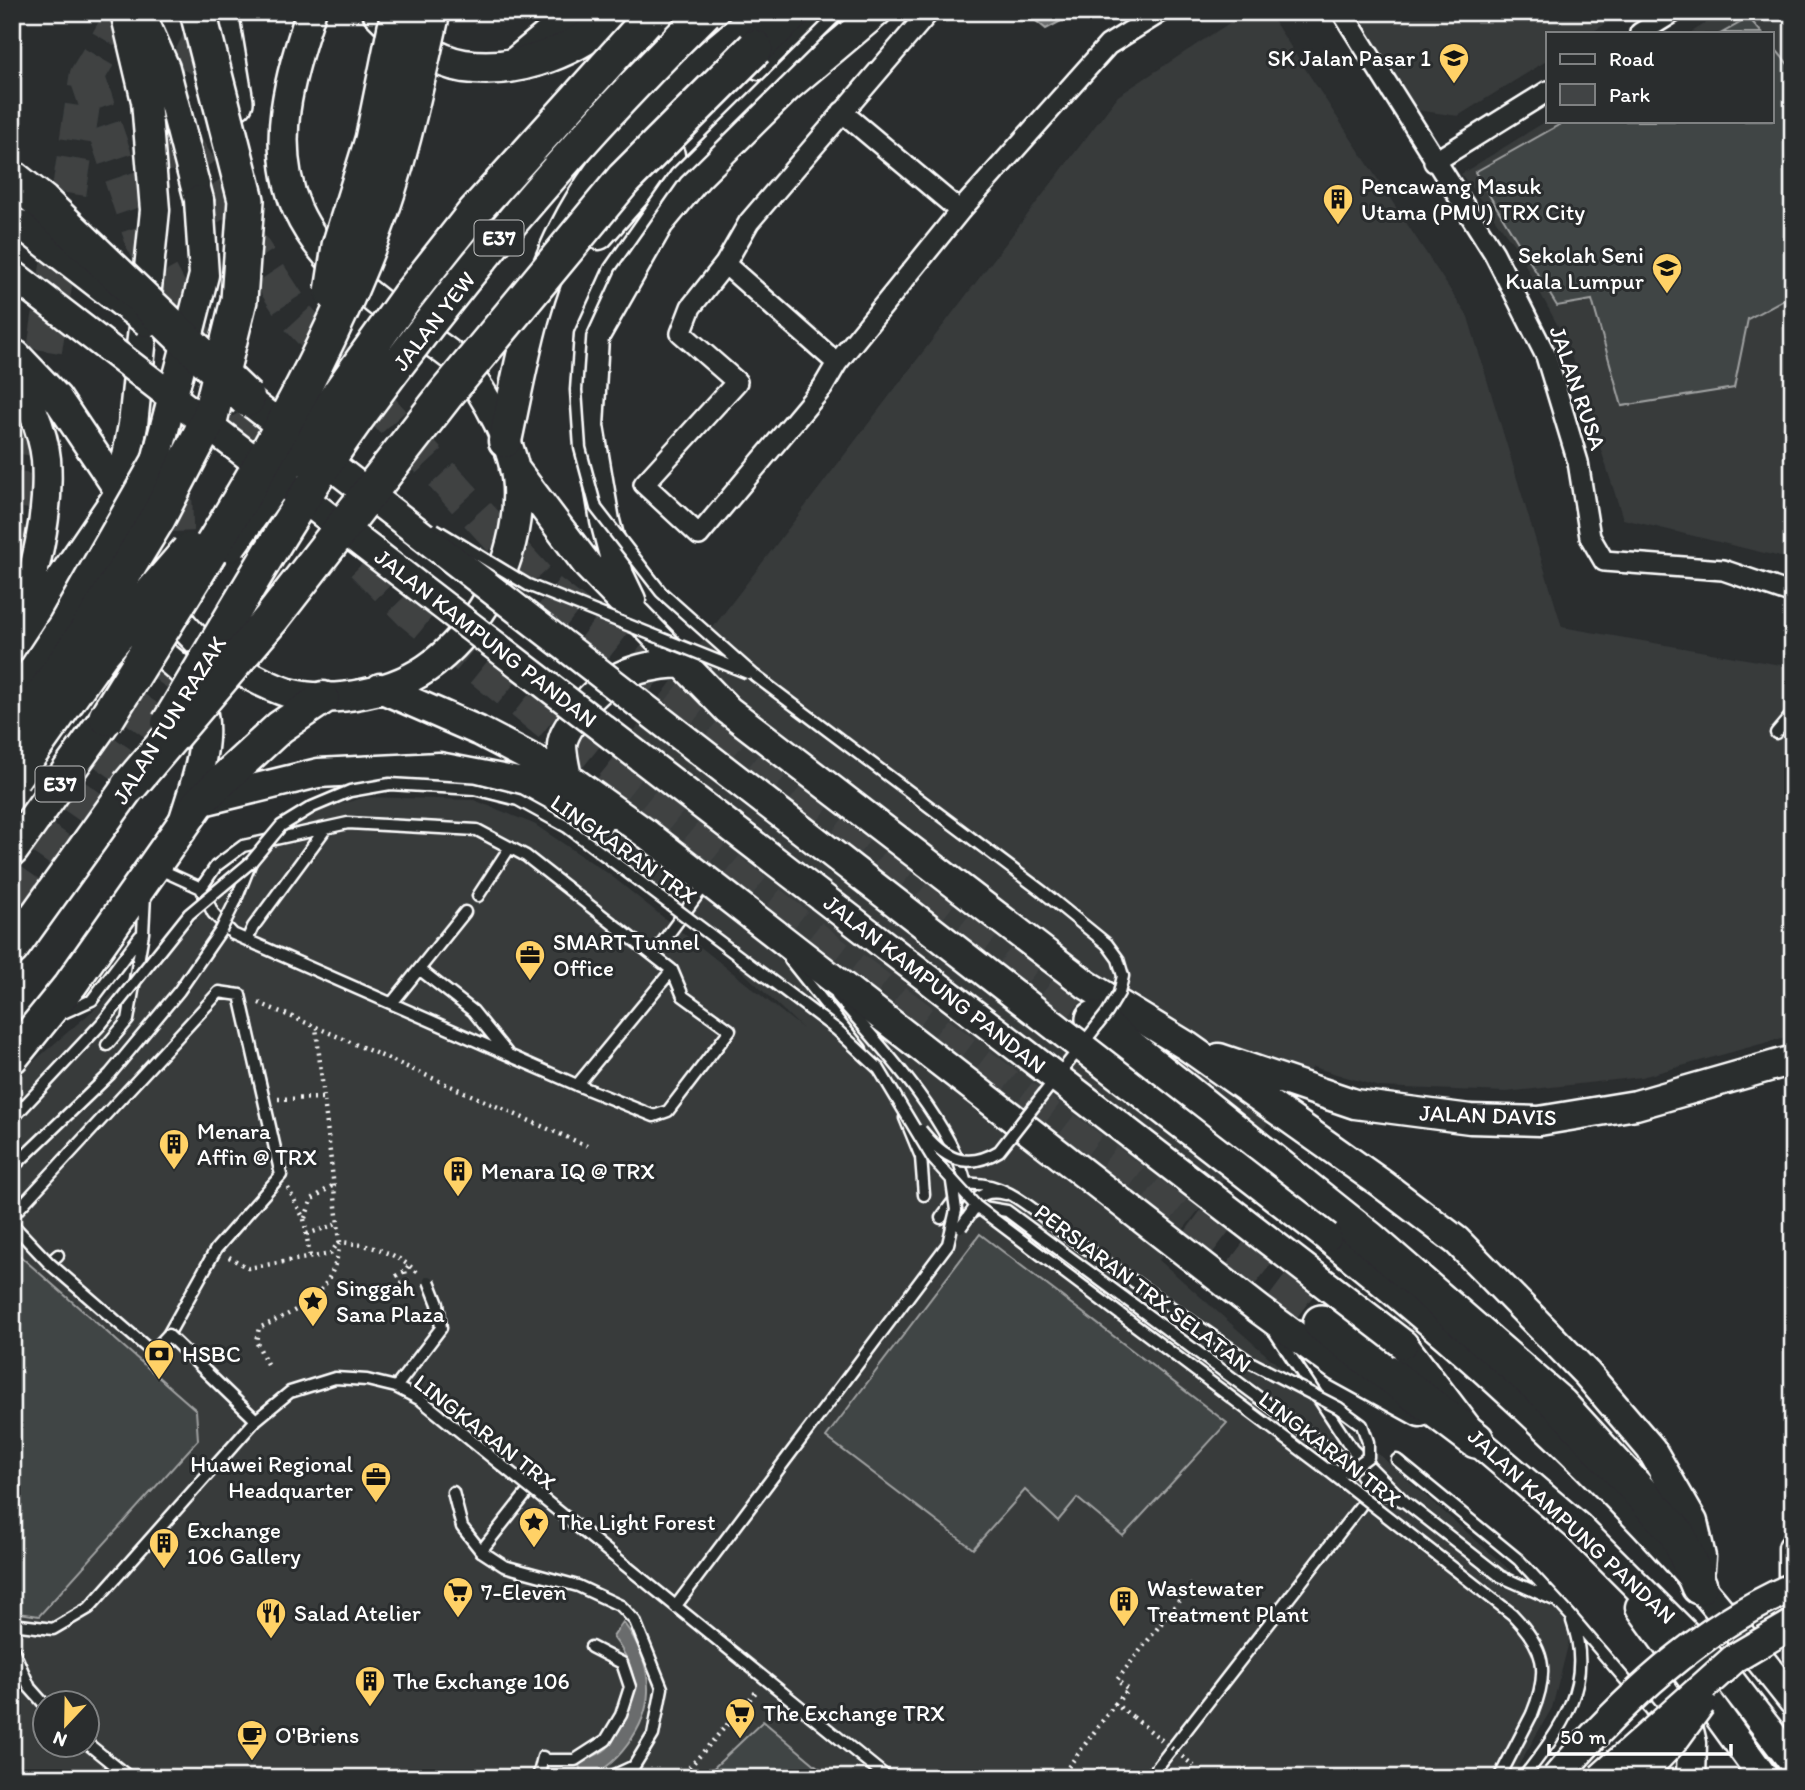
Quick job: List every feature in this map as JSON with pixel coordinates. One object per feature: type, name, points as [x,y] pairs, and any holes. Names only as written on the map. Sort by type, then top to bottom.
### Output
[{"type":"highway","points":[[198,12],[246,200]]},
{"type":"highway","points":[[100,654],[210,417],[239,300],[246,200],[234,96],[220,12]]},
{"type":"highway","points":[[325,340],[340,246],[373,140],[399,12]]},
{"type":"highway","points":[[107,717],[256,474],[325,340],[371,239],[394,170],[432,12]]},
{"type":"highway","points":[[129,786],[271,619],[446,394],[624,179],[688,113],[794,12]]},
{"type":"highway","points":[[12,178],[42,202],[247,399]]},
{"type":"highway","points":[[12,740],[98,615],[152,528],[210,417]]},
{"type":"highway","points":[[12,778],[100,654],[256,474]]},
{"type":"highway","points":[[1094,1019],[1369,1240],[1560,1405],[1677,1533],[1699,1586]]},
{"type":"highway","points":[[1321,1323],[1476,1440]]},
{"type":"main road","points":[[12,650],[120,492],[132,425],[155,210],[146,101],[125,12]]},
{"type":"main road","points":[[12,702],[63,624],[156,461],[204,275],[199,200],[165,68],[140,12]]},
{"type":"main road","points":[[12,351],[57,398],[120,492],[142,575],[196,640],[254,678],[287,692],[323,698],[380,688],[428,667],[465,636],[485,609],[507,554],[514,527],[517,486],[508,453],[488,402],[459,362],[343,274],[318,244],[297,208],[286,170],[283,110],[311,12]]},
{"type":"main road","points":[[379,12],[412,44],[462,66],[510,66],[565,51],[621,12]]},
{"type":"main road","points":[[510,66],[575,12]]},
{"type":"main road","name":"JALAN YEW","points":[[297,451],[407,297],[474,212],[547,128],[656,12]]},
{"type":"main road","name":"JALAN YEW","points":[[329,479],[358,419],[458,288],[564,161],[706,12]]},
{"type":"main road","points":[[765,12],[669,95],[601,171],[564,232],[538,302],[508,453],[588,566],[679,663],[728,710],[1087,985],[1187,1046],[1382,1184],[1457,1241],[1587,1374],[1651,1449],[1693,1522],[1701,1557],[1699,1586]]},
{"type":"main road","points":[[538,302],[690,134],[763,62],[822,12]]},
{"type":"main road","points":[[646,627],[619,575],[605,520],[589,426],[594,337],[659,223],[697,177],[788,87],[877,12]]},
{"type":"main road","name":"JALAN KAMPUNG PANDAN","points":[[16,220],[247,399],[329,479],[1396,1292],[1541,1423],[1663,1545],[1793,1701]]},
{"type":"main road","points":[[601,232],[659,223]]},
{"type":"main road","name":"JALAN KAMPUNG PANDAN","points":[[12,274],[1403,1344],[1476,1440],[1577,1526],[1726,1675],[1793,1762]]},
{"type":"main road","points":[[12,368],[29,400],[46,457],[46,513],[12,650]]},
{"type":"main road","name":"JALAN TUN RAZAK","points":[[12,850],[297,451]]},
{"type":"main road","name":"JALAN TUN RAZAK","points":[[12,949],[129,786],[329,479]]},
{"type":"main road","points":[[12,665],[38,645],[82,622],[127,627],[187,678],[205,718],[201,763],[191,812]]},
{"type":"main road","points":[[567,777],[562,745],[565,734],[584,705],[606,684],[627,671],[679,663]]},
{"type":"main road","points":[[380,688],[479,731],[567,777],[648,835],[1260,1310],[1365,1384],[1476,1440]]},
{"type":"main road","points":[[12,1057],[40,1024],[150,874],[191,812],[280,727],[323,698]]},
{"type":"main road","points":[[191,812],[318,774],[439,767],[518,782],[648,835]]},
{"type":"main road","name":"JALAN DAVIS","points":[[1187,1046],[1355,1104],[1470,1119],[1539,1121],[1636,1105],[1793,1060]]},
{"type":"main road","points":[[1577,1526],[1635,1600],[1764,1778]]},
{"type":"main road","points":[[1793,1548],[1793,1577]]},
{"type":"main road","points":[[1556,1778],[1597,1730],[1710,1632],[1793,1587]]},
{"type":"main road","points":[[1635,1600],[1685,1711],[1692,1743],[1691,1778]]},
{"type":"main road","points":[[1601,1778],[1735,1658],[1793,1624]]},
{"type":"main road","points":[[1638,1778],[1674,1740],[1735,1658]]},
{"type":"street","points":[[929,12],[749,222],[725,264],[691,307],[681,334],[737,382],[644,484],[699,535],[822,387],[837,363],[960,211],[1108,45],[1160,12]]},
{"type":"street","name":"JALAN RUSA","points":[[1342,12],[1434,162],[1494,253],[1546,356],[1578,461],[1590,537],[1604,561],[1723,570],[1793,594]]},
{"type":"street","points":[[1642,32],[1674,12]]},
{"type":"street","points":[[1434,162],[1546,92]]},
{"type":"street","points":[[842,111],[960,211]]},
{"type":"street","points":[[725,264],[837,363]]},
{"type":"lane","points":[[840,12],[676,174],[610,268],[580,334],[576,390],[580,448],[596,508],[661,592],[754,675],[1043,892],[1107,944],[1118,959],[1123,976],[1119,993],[1107,1013],[999,1151],[983,1161],[963,1162],[942,1152],[923,1133],[879,1069]]},
{"type":"lane","points":[[329,479],[528,585],[754,675]]},
{"type":"lane","points":[[1776,733],[1793,713]]},
{"type":"lane","name":"LINGKARAN TRX","points":[[12,1119],[102,1023],[189,914],[251,862],[281,826],[312,807],[350,791],[390,784],[474,789],[518,800],[567,827],[837,1030],[879,1069],[933,1159],[976,1206],[1325,1468],[1512,1615],[1530,1633],[1541,1653],[1544,1672],[1532,1714],[1499,1778]]},
{"type":"lane","points":[[107,1045],[128,1020],[150,874],[201,888],[214,913],[233,934],[654,1116],[668,1111],[730,1030],[683,996],[672,970],[526,856],[477,830],[348,823],[243,846],[216,866],[201,888]]},
{"type":"lane","points":[[247,940],[253,927],[326,828]]},
{"type":"lane","points":[[478,896],[510,847]]},
{"type":"lane","points":[[12,1168],[119,1063],[179,991],[221,930],[251,862]]},
{"type":"lane","points":[[653,955],[708,882]]},
{"type":"lane","points":[[392,1003],[465,912]]},
{"type":"lane","points":[[756,919],[837,997],[888,1055],[932,1114],[961,1166],[966,1184]]},
{"type":"lane","points":[[756,919],[858,1044],[903,1114],[921,1157],[924,1195]]},
{"type":"lane","points":[[40,1024],[92,1000],[143,933]]},
{"type":"lane","points":[[419,969],[474,1011],[509,1055]]},
{"type":"lane","points":[[577,1085],[672,970]]},
{"type":"lane","points":[[12,1216],[219,992],[240,995],[281,1175],[216,1249],[168,1335],[152,1352],[49,1263],[12,1224]]},
{"type":"lane","points":[[948,1244],[956,1210],[951,1178]]},
{"type":"lane","points":[[941,1218],[966,1184],[982,1182],[998,1186],[1017,1198],[1250,1362],[1339,1408],[1362,1425],[1368,1442],[1368,1457],[1348,1472],[1325,1468]]},
{"type":"lane","name":"PERSIARAN TRX SELATAN","points":[[1017,1198],[997,1192],[977,1196],[959,1219],[983,1207],[1007,1211],[1358,1471],[1367,1484],[1368,1496]]},
{"type":"lane","points":[[675,1607],[976,1206]]},
{"type":"lane","points":[[49,1263],[58,1255]]},
{"type":"lane","points":[[396,1387],[441,1328],[438,1304],[429,1281]]},
{"type":"lane","points":[[1260,1310],[1352,1450],[1405,1502],[1500,1576],[1558,1601]]},
{"type":"lane","points":[[168,1335],[256,1420]]},
{"type":"lane","name":"LINGKARAN TRX","points":[[12,1624],[53,1629],[89,1608],[256,1420],[290,1392],[334,1378],[368,1380],[396,1387],[421,1400],[888,1778]]},
{"type":"lane","points":[[1397,1460],[1518,1560],[1558,1601],[1652,1711],[1673,1753]]},
{"type":"lane","points":[[481,1551],[530,1489]]},
{"type":"lane","points":[[453,1492],[462,1527],[481,1551],[504,1566],[589,1591],[621,1606],[635,1621],[662,1688],[653,1735],[634,1766],[608,1778]]},
{"type":"lane","points":[[1149,1778],[1368,1496],[1378,1492],[1405,1502]]},
{"type":"lane","points":[[1524,1778],[1554,1738],[1576,1689],[1581,1666],[1580,1643],[1570,1615]]},
{"type":"lane","points":[[12,1647],[32,1690]]},
{"type":"lane","points":[[538,1778],[544,1758],[575,1760],[606,1740],[621,1715],[630,1687],[622,1663],[591,1647]]},
{"type":"lane","points":[[102,1755],[130,1778]]},
{"type":"path","points":[[240,995],[587,1146]]},
{"type":"path","points":[[267,1364],[256,1341],[259,1328],[312,1301],[337,1263],[340,1242],[316,1027]]},
{"type":"path","points":[[285,1099],[323,1098]]},
{"type":"path","points":[[281,1175],[304,1219],[310,1257]]},
{"type":"path","points":[[304,1219],[312,1199],[332,1186]]},
{"type":"path","points":[[307,1234],[337,1224]]},
{"type":"path","points":[[216,1249],[248,1268],[330,1254],[340,1242]]},
{"type":"path","points":[[340,1242],[372,1245],[409,1265],[429,1281]]},
{"type":"path","points":[[396,1276],[409,1265]]},
{"type":"path","points":[[389,1292],[407,1280],[405,1271]]},
{"type":"path","points":[[1060,1778],[1128,1690],[1117,1680],[1192,1584]]},
{"type":"path","points":[[680,1778],[747,1703]]},
{"type":"path","points":[[1115,1704],[1194,1766]]},
{"type":"path","points":[[487,1772],[492,1778]]},
{"type":"shaded area","points":[[1025,12],[1063,12],[1067,18],[1046,29]]},
{"type":"shaded area","points":[[1246,12],[1268,12],[1468,317],[1562,627],[1793,667],[1793,1035],[1642,1077],[1506,1092],[1379,1087],[1313,1067],[1159,1260],[1573,1626],[1552,1708],[1511,1778],[12,1778],[12,1080],[191,926],[231,869],[303,815],[365,797],[474,800],[534,824],[609,874],[802,1028],[573,811],[1118,96]]},
{"type":"shaded area","name":"SK Jalan Pasar 1","points":[[1354,12],[1624,12],[1593,32],[1546,32],[1546,61],[1458,116],[1416,110]]},
{"type":"shaded area","name":"Sekolah Seni Kuala Lumpur","points":[[1724,12],[1793,12],[1793,560],[1623,519],[1567,343],[1515,246],[1461,174],[1546,121],[1773,122],[1773,32],[1692,32]]},
{"type":"shaded area","points":[[623,1622],[638,1646],[644,1664],[648,1683],[646,1705],[628,1745],[607,1766],[583,1778],[578,1762],[607,1748],[631,1705],[634,1683],[632,1672],[622,1649],[613,1637]]},
{"type":"green space","points":[[1749,18],[1761,32],[1724,32]]},
{"type":"green space","name":"Sekolah Seni Kuala Lumpur","points":[[1773,46],[1793,70],[1793,294],[1748,319],[1734,388],[1622,406],[1592,300],[1557,306],[1475,172],[1564,122],[1773,122]]},
{"type":"green space","points":[[980,1234],[1227,1423],[1123,1536],[1077,1498],[1058,1521],[1025,1490],[973,1549],[826,1437]]},
{"type":"green space","points":[[12,1249],[196,1410],[198,1440],[39,1616],[12,1612]]},
{"type":"green space","points":[[763,1721],[831,1778],[703,1778]]},
{"type":"tunnel","points":[[12,560],[87,76],[125,12]]},
{"type":"tunnel","points":[[165,171],[163,112],[213,15]]},
{"type":"tunnel","points":[[87,76],[143,241],[241,422],[284,475]]},
{"type":"tunnel","points":[[182,141],[297,317],[548,591],[1094,1019]]},
{"type":"tunnel","points":[[12,903],[180,662],[174,476]]},
{"type":"tunnel","points":[[326,525],[411,612],[828,950],[1321,1323]]},
{"type":"place","name":"SK Jalan Pasar 1","points":[[1454,85]]},
{"type":"place","name":"Pencawang Masuk Utama (PMU) TRX City","points":[[1338,226]]},
{"type":"place","name":"Sekolah Seni Kuala Lumpur","points":[[1667,295]]},
{"type":"place","name":"SMART Tunnel Office","points":[[530,982]]},
{"type":"place","name":"Menara Affin @ TRX","points":[[174,1171]]},
{"type":"place","name":"Menara IQ @ TRX","points":[[458,1198]]},
{"type":"place","name":"Singgah Sana Plaza","points":[[313,1328]]},
{"type":"place","name":"HSBC","points":[[159,1381]]},
{"type":"place","name":"Huawei Regional Headquarter","points":[[376,1504]]},
{"type":"place","name":"The Light Forest","points":[[534,1549]]},
{"type":"place","name":"Exchange 106 Gallery","points":[[164,1570]]},
{"type":"place","name":"7-Eleven","points":[[458,1619]]},
{"type":"place","name":"Wastewater Treatment Plant","points":[[1124,1628]]},
{"type":"place","name":"Salad Atelier","points":[[271,1640]]},
{"type":"place","name":"The Exchange 106","points":[[370,1708]]},
{"type":"place","name":"The Exchange TRX","points":[[740,1740]]},
{"type":"place","name":"O'Briens","points":[[252,1762]]}]
